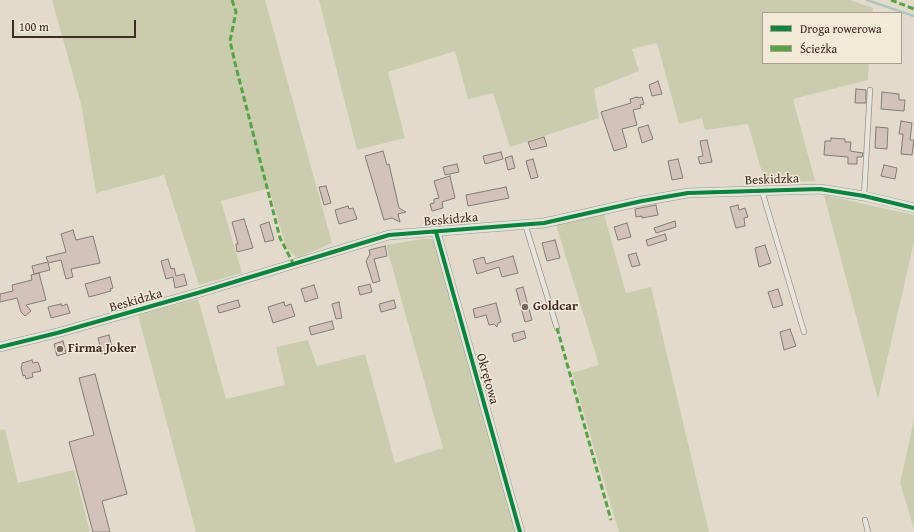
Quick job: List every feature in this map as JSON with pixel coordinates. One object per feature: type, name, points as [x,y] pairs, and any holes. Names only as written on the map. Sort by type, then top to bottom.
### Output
[{"type":"street","name":"Beskidzka","points":[[0,347],[58,333],[194,295],[389,236],[544,223],[642,201],[688,193],[820,189],[864,196],[914,208]]},
{"type":"street","name":"Okrętowa","points":[[436,232],[520,532]]},
{"type":"lane","points":[[864,196],[870,90]]},
{"type":"lane","points":[[762,191],[804,332]]},
{"type":"lane","points":[[525,224],[557,328]]},
{"type":"lane","points":[[865,520],[868,532]]},
{"type":"green space","points":[[52,0],[265,0],[332,243],[297,258],[286,247],[269,188],[221,201],[242,273],[199,285],[164,175],[96,193],[81,104]]},
{"type":"green space","points":[[319,0],[850,0],[873,8],[872,12],[762,12],[762,64],[869,64],[868,80],[793,99],[815,181],[765,183],[748,124],[705,130],[702,118],[679,124],[657,43],[632,49],[639,71],[594,89],[599,118],[510,147],[493,93],[468,99],[455,51],[388,72],[405,138],[357,150]]},
{"type":"green space","points":[[824,195],[914,215],[914,242],[878,399]]},
{"type":"green space","points":[[604,214],[626,293],[651,287],[709,532],[619,532],[572,373],[599,365],[557,228],[557,224]]},
{"type":"green space","points":[[422,239],[432,239],[436,243],[518,532],[196,532],[138,315],[198,299],[226,399],[285,385],[276,347],[308,340],[317,366],[365,354],[395,463],[443,448],[386,245]]},
{"type":"green space","points":[[914,420],[914,529],[900,483]]},
{"type":"green space","points":[[5,429],[18,483],[74,470],[90,532],[0,532],[0,430]]},
{"type":"building","points":[[658,81],[662,94],[652,96],[649,85]]},
{"type":"building","points":[[856,89],[866,90],[866,103],[855,103]]},
{"type":"building","points":[[882,92],[899,94],[899,100],[905,100],[904,111],[881,109]]},
{"type":"building","points":[[642,97],[644,104],[640,105],[641,108],[633,110],[637,125],[622,129],[627,147],[614,151],[601,112],[631,103],[630,99]]},
{"type":"building","points":[[901,121],[912,123],[910,140],[914,140],[912,155],[901,154],[903,134],[899,134]]},
{"type":"building","points":[[648,125],[653,139],[642,143],[638,128]]},
{"type":"building","points":[[876,127],[888,128],[887,149],[875,148]]},
{"type":"building","points":[[544,137],[547,146],[531,150],[528,142]]},
{"type":"building","points":[[831,138],[845,139],[845,142],[851,142],[850,151],[863,153],[862,157],[857,157],[857,164],[848,164],[848,157],[824,155],[825,141],[831,141]]},
{"type":"building","points":[[707,140],[712,162],[700,164],[698,157],[703,156],[700,141]]},
{"type":"building","points":[[383,151],[387,165],[389,164],[399,208],[406,212],[398,214],[400,222],[392,218],[384,220],[365,156]]},
{"type":"building","points":[[501,152],[503,159],[485,164],[483,156]]},
{"type":"building","points":[[512,156],[515,168],[508,170],[505,158]]},
{"type":"building","points":[[533,159],[538,177],[531,179],[526,161]]},
{"type":"building","points":[[678,159],[683,178],[672,180],[668,161]]},
{"type":"building","points":[[457,164],[459,172],[445,175],[443,167]]},
{"type":"building","points":[[884,165],[897,168],[895,179],[881,176]]},
{"type":"building","points":[[450,176],[455,198],[442,202],[443,208],[432,211],[430,204],[434,203],[434,199],[439,198],[434,181]]},
{"type":"building","points":[[326,186],[331,203],[324,205],[319,187]]},
{"type":"building","points":[[506,187],[509,198],[468,206],[466,195]]},
{"type":"building","points":[[656,205],[658,215],[642,218],[642,216],[636,217],[635,209]]},
{"type":"building","points":[[738,205],[739,210],[745,208],[748,217],[744,218],[745,226],[736,228],[730,207]]},
{"type":"building","points":[[348,206],[349,209],[353,208],[357,219],[339,224],[335,210]]},
{"type":"building","points":[[244,219],[253,248],[237,252],[236,244],[238,244],[232,222]]},
{"type":"building","points":[[675,221],[676,227],[656,233],[654,228]]},
{"type":"building","points":[[269,222],[274,240],[265,242],[260,225]]},
{"type":"building","points":[[627,223],[631,237],[618,240],[614,227]]},
{"type":"building","points":[[73,230],[76,240],[93,236],[100,263],[71,269],[73,277],[66,279],[61,260],[48,263],[50,270],[34,274],[32,266],[48,262],[46,257],[66,252],[61,234]]},
{"type":"building","points":[[665,234],[667,240],[648,246],[646,240]]},
{"type":"building","points":[[555,240],[560,258],[547,261],[542,243]]},
{"type":"building","points":[[765,245],[771,263],[759,267],[755,248]]},
{"type":"building","points":[[385,246],[387,256],[374,259],[380,281],[373,283],[366,261],[370,254],[369,250]]},
{"type":"building","points":[[636,253],[640,265],[632,267],[628,255]]},
{"type":"building","points":[[513,256],[518,273],[502,277],[499,267],[477,274],[473,260],[484,257],[486,264]]},
{"type":"building","points":[[168,259],[171,269],[174,268],[176,276],[184,274],[187,285],[175,288],[173,277],[166,279],[161,261]]},
{"type":"building","points":[[39,273],[46,300],[26,305],[31,311],[25,316],[21,312],[17,298],[0,302],[0,294],[13,291],[12,285],[32,280],[31,275]]},
{"type":"building","points":[[110,277],[113,288],[110,289],[111,291],[89,297],[85,284]]},
{"type":"building","points":[[370,284],[372,292],[360,295],[358,287]]},
{"type":"building","points":[[314,285],[318,298],[305,302],[301,289]]},
{"type":"building","name":"Goldcar","points":[[523,287],[532,320],[525,322],[516,289]]},
{"type":"building","points":[[778,289],[783,305],[773,308],[768,292]]},
{"type":"building","points":[[238,300],[240,307],[219,313],[217,306]]},
{"type":"building","points":[[394,300],[396,308],[381,312],[379,304]]},
{"type":"building","points":[[284,302],[285,306],[291,304],[295,316],[273,323],[268,307]]},
{"type":"building","points":[[339,302],[342,318],[336,319],[332,304]]},
{"type":"building","points":[[496,303],[501,322],[498,323],[497,327],[494,324],[489,325],[486,315],[475,318],[473,309]]},
{"type":"building","points":[[61,304],[62,306],[67,304],[70,313],[51,318],[48,307]]},
{"type":"building","points":[[332,321],[334,329],[311,335],[309,327]]},
{"type":"building","points":[[790,329],[796,346],[784,350],[780,332]]},
{"type":"building","points":[[524,331],[526,338],[514,342],[512,334]]},
{"type":"building","points":[[109,335],[113,352],[102,354],[98,338]]},
{"type":"building","name":"Firma Joker","points":[[63,341],[66,353],[57,356],[54,344]]},
{"type":"building","points":[[32,360],[33,363],[38,362],[41,371],[32,373],[33,377],[26,379],[25,375],[23,376],[21,367],[22,363]]},
{"type":"building","points":[[95,374],[127,494],[102,501],[110,532],[93,532],[69,442],[94,435],[79,378]]},
{"type":"waterway","points":[[867,0],[914,16]]},
{"type":"marked path","points":[[232,0],[236,12],[230,41],[235,63],[280,238],[294,265]]},
{"type":"marked path","points":[[891,0],[914,9]]},
{"type":"marked path","points":[[557,328],[611,520]]},
{"type":"cycle path","points":[[0,347],[57,333],[201,292],[389,235],[544,223],[642,201],[688,193],[820,189],[864,196],[914,208]]},
{"type":"cycle path","points":[[436,232],[520,532]]},
{"type":"place","name":"Goldcar","points":[[525,307]]},
{"type":"place","name":"Firma Joker","points":[[60,349]]}]
